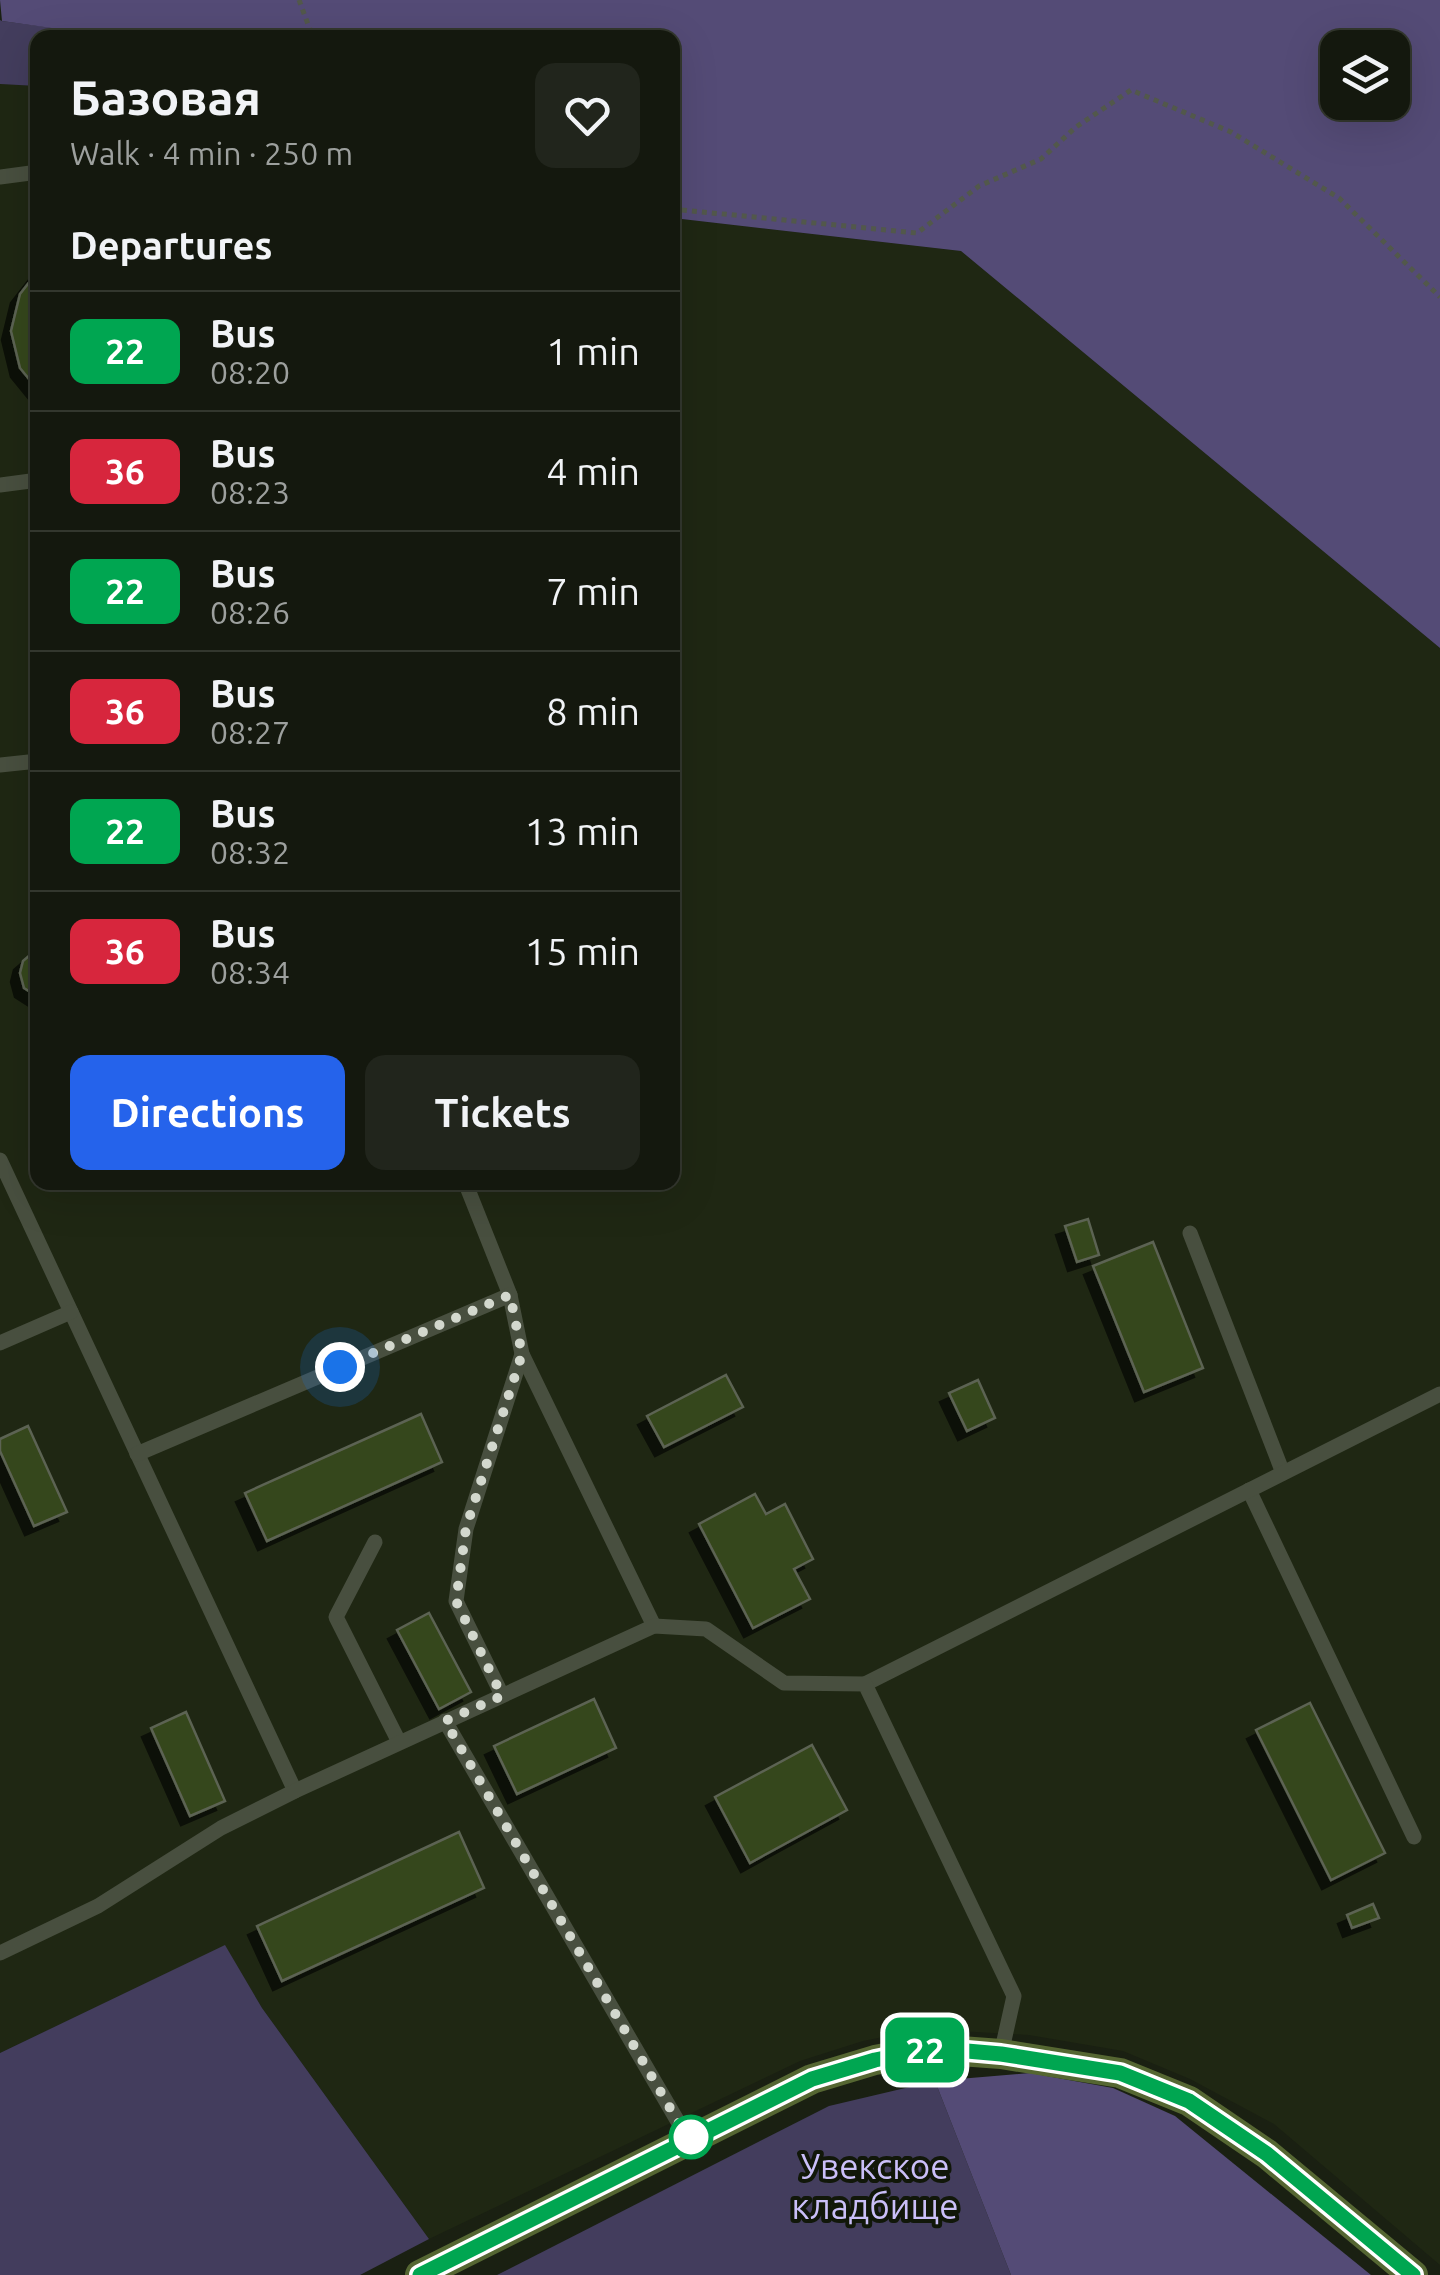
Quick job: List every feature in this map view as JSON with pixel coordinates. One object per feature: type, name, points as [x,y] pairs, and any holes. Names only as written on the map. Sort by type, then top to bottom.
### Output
[{"type":"street","points":[[420,2275],[812,2079],[933,2048],[1001,2054],[1120,2073],[1189,2101],[1267,2154],[1413,2275]]},
{"type":"lane","points":[[0,177],[30,173]]},
{"type":"lane","points":[[0,485],[30,481]]},
{"type":"lane","points":[[0,766],[30,762]]},
{"type":"lane","points":[[0,1160],[295,1791]]},
{"type":"lane","points":[[468,1190],[510,1295],[522,1354],[654,1626]]},
{"type":"lane","points":[[1190,1233],[1283,1473]]},
{"type":"lane","points":[[138,1454],[510,1295]]},
{"type":"lane","points":[[0,1343],[71,1312]]},
{"type":"lane","points":[[502,1696],[456,1601],[466,1528],[522,1354]]},
{"type":"lane","points":[[0,1953],[98,1906],[222,1828],[295,1791],[654,1626],[706,1630],[784,1683],[865,1684],[1440,1394]]},
{"type":"lane","points":[[1250,1490],[1414,1837]]},
{"type":"lane","points":[[375,1542],[336,1618],[399,1742]]},
{"type":"lane","points":[[865,1684],[1014,1996],[1001,2054]]},
{"type":"lane","points":[[445,1721],[688,2139]]},
{"type":"path","points":[[299,0],[310,30]]},
{"type":"path","points":[[680,210],[917,233],[979,186],[1041,159],[1076,127],[1131,90],[1232,132],[1339,198],[1440,297]]},
{"type":"shaded area","points":[[0,0],[1440,0],[1440,648],[961,251],[680,219],[680,30],[66,30],[2,21]]},
{"type":"shaded area","points":[[0,84],[30,86],[30,1190],[680,1190],[680,219],[961,251],[1440,648],[1440,2265],[1274,2124],[1190,2079],[1123,2051],[1029,2035],[923,2029],[863,2041],[800,2061],[429,2239],[262,2008],[225,1946],[0,2053]]},
{"type":"shaded area","points":[[1030,2073],[1113,2088],[1175,2116],[1371,2275],[1011,2275],[935,2081]]},
{"type":"green space","points":[[0,20],[72,30],[30,30],[30,86],[0,84]]},
{"type":"green space","points":[[225,1945],[262,2008],[429,2239],[360,2275],[0,2275],[0,2053]]},
{"type":"green space","name":"Увекское кладбище","points":[[935,2081],[1011,2275],[497,2275],[829,2106]]},
{"type":"building","points":[[30,281],[30,380],[20,368],[11,331],[20,294]]},
{"type":"building","points":[[30,955],[30,992],[24,988],[20,973],[23,961]]},
{"type":"building","points":[[1088,1219],[1099,1255],[1077,1262],[1065,1226]]},
{"type":"building","points":[[1153,1242],[1203,1368],[1144,1392],[1093,1266]]},
{"type":"building","points":[[726,1375],[743,1407],[664,1447],[647,1416]]},
{"type":"building","points":[[978,1380],[995,1418],[967,1431],[949,1393]]},
{"type":"building","points":[[421,1414],[442,1462],[267,1541],[245,1493]]},
{"type":"building","points":[[28,1426],[67,1512],[34,1526],[0,1451],[0,1439]]},
{"type":"building","points":[[755,1494],[766,1514],[785,1504],[813,1559],[794,1569],[810,1599],[753,1628],[699,1524]]},
{"type":"building","points":[[429,1613],[471,1692],[439,1709],[397,1630]]},
{"type":"building","points":[[594,1699],[616,1748],[517,1794],[494,1746]]},
{"type":"building","points":[[1310,1703],[1385,1853],[1331,1880],[1256,1730]]},
{"type":"building","points":[[186,1712],[225,1801],[190,1816],[151,1728]]},
{"type":"building","points":[[812,1745],[847,1810],[750,1863],[715,1797]]},
{"type":"building","points":[[459,1832],[484,1888],[282,1981],[257,1926]]},
{"type":"building","points":[[1373,1904],[1379,1918],[1352,1928],[1347,1915]]},
{"type":"bus line","name":"22","points":[[420,2275],[812,2079],[933,2048],[1001,2054],[1120,2073],[1189,2101],[1267,2154],[1413,2275]]},
{"type":"route","points":[[340,1367],[510,1295],[522,1354],[466,1528],[456,1601],[502,1696],[445,1721],[688,2139],[691,2137]]}]
